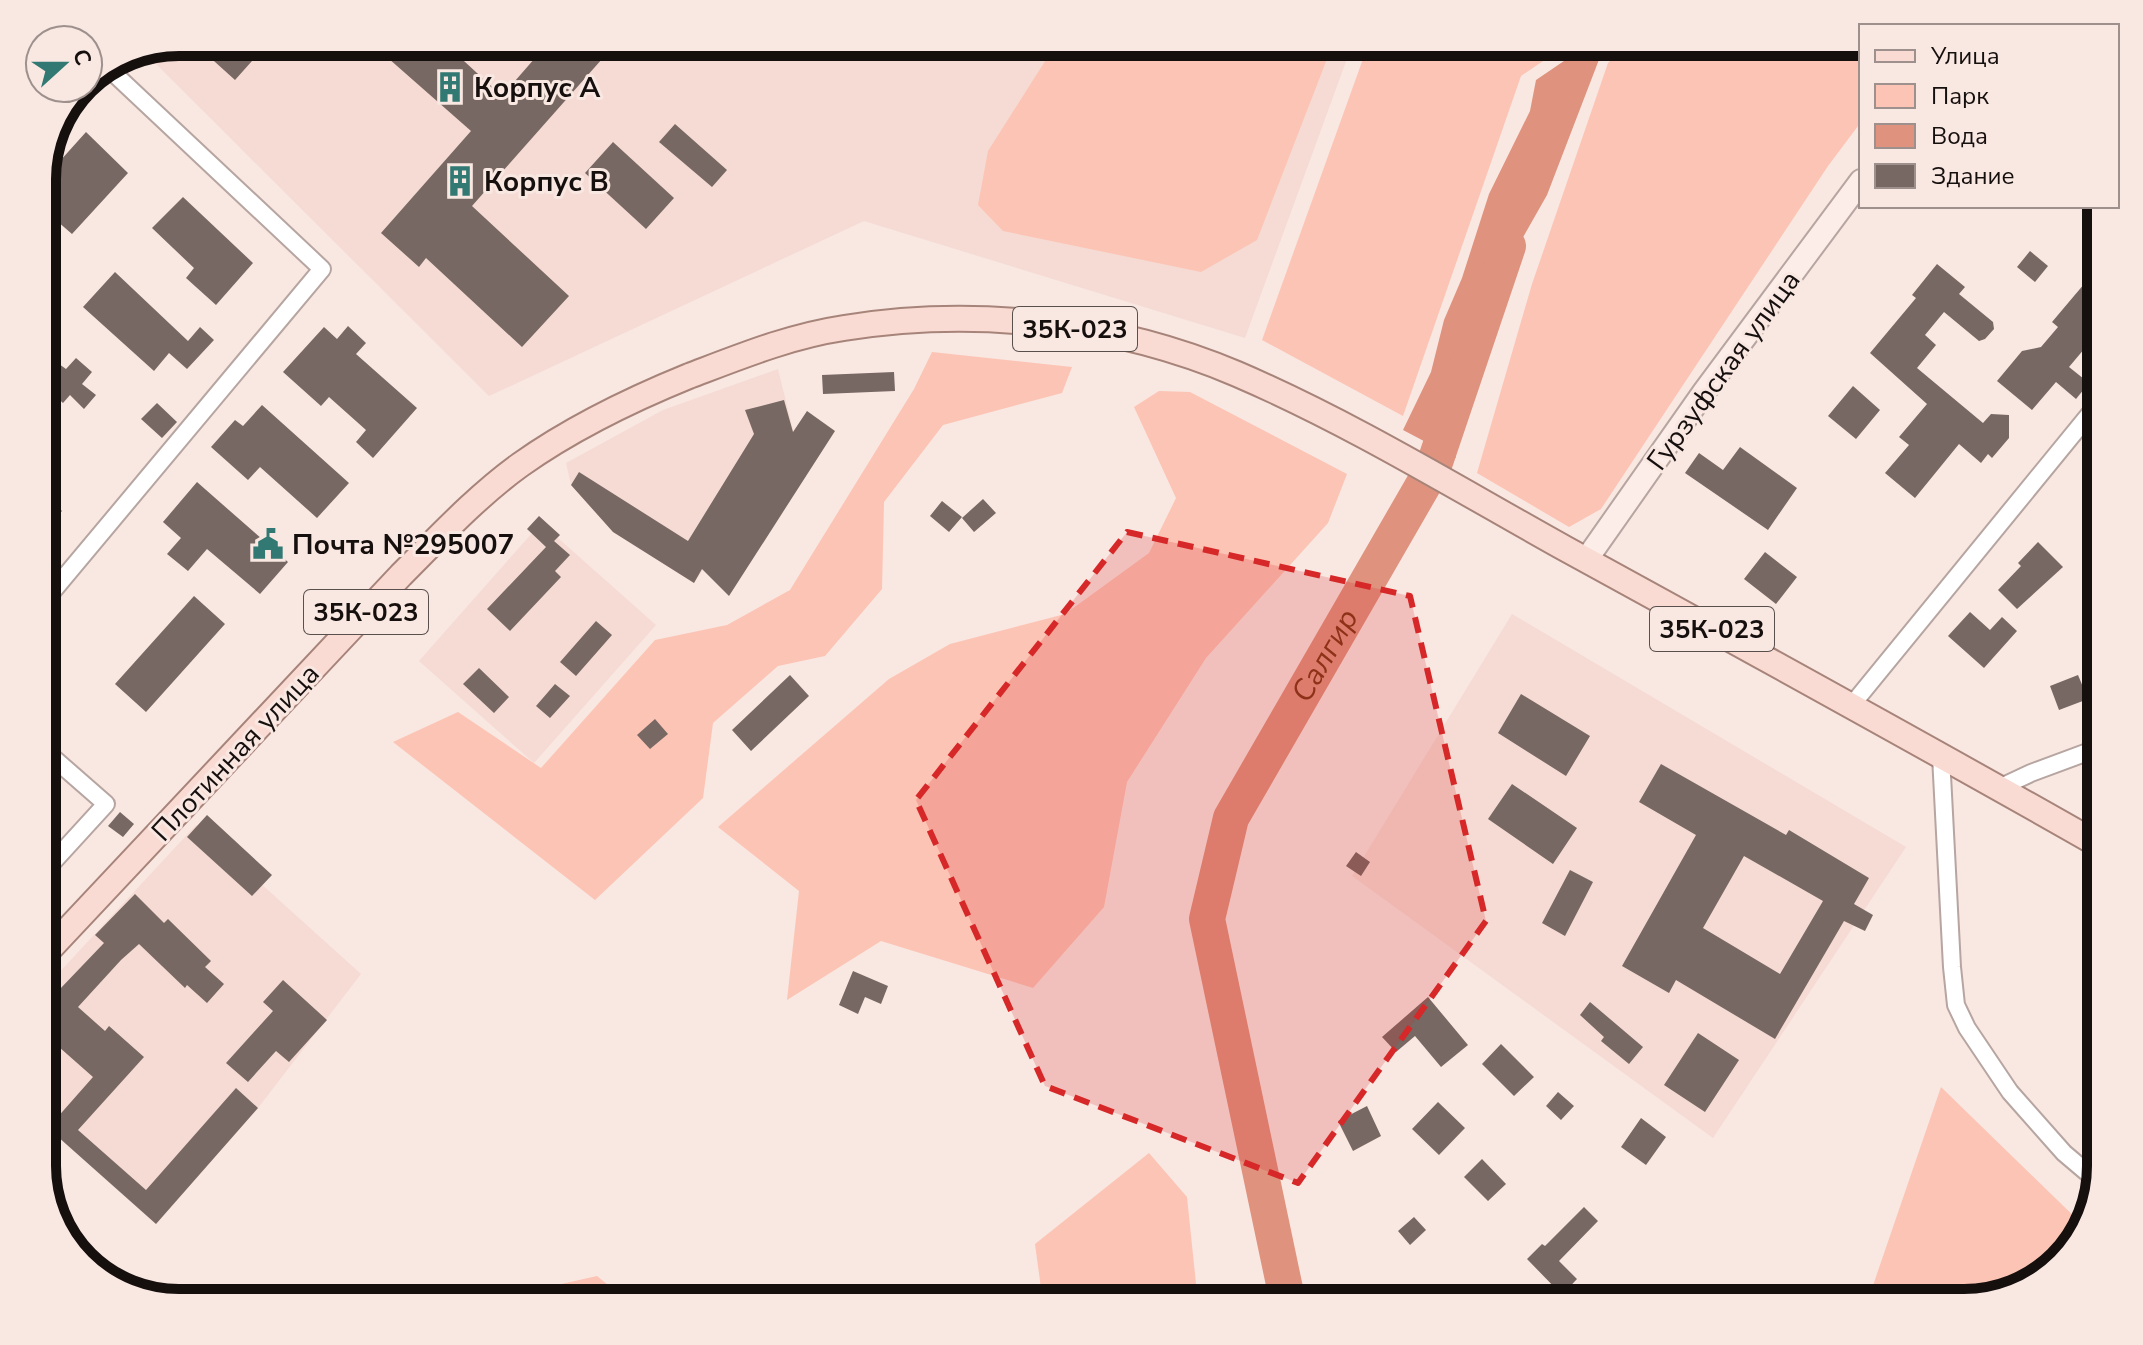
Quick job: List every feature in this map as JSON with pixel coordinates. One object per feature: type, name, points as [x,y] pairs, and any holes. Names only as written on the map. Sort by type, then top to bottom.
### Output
[{"type":"main road","name":"Гурзуфская улица","points":[[1586,560],[1704,392],[1859,184]]},
{"type":"main road","name":"Плотинная улица","points":[[56,942],[401,575],[460,517],[518,467],[594,420],[659,388],[753,351],[794,339],[851,327],[953,318],[1024,321],[1086,330],[1153,345],[1224,369],[1305,407],[1586,560]]},
{"type":"main road","name":"35К-023","points":[[1586,560],[2087,838]]},
{"type":"street","points":[[56,587],[322,269],[115,75]]},
{"type":"street","points":[[1851,706],[2087,417]]},
{"type":"street","points":[[1999,788],[2087,752]]},
{"type":"street","points":[[1941,756],[1956,1005],[1967,1028],[2010,1092],[2064,1153],[2086,1172]]},
{"type":"street","points":[[56,760],[106,804],[56,859]]},
{"type":"highlighted area","points":[[1127,532],[1410,596],[1486,921],[1298,1183],[1045,1086],[916,800]]},
{"type":"shaded area","points":[[179,56],[1348,56],[1245,338],[864,221],[489,396],[151,59]]},
{"type":"shaded area","points":[[778,369],[793,430],[694,583],[613,532],[571,485],[566,463],[663,410]]},
{"type":"shaded area","points":[[541,523],[656,625],[534,763],[419,661]]},
{"type":"shaded area","points":[[1512,614],[1906,847],[1713,1138],[1352,876]]},
{"type":"shaded area","points":[[196,825],[361,974],[258,1108],[156,1224],[56,1133],[56,976]]},
{"type":"green space","points":[[1048,56],[1328,56],[1257,240],[1201,272],[1003,231],[978,205],[988,151]]},
{"type":"green space","points":[[1364,56],[1550,56],[1521,76],[1403,416],[1262,340]]},
{"type":"green space","points":[[1615,56],[1859,56],[1859,125],[1828,166],[1601,509],[1569,527],[1477,473],[1532,284],[1608,63]]},
{"type":"green space","points":[[932,352],[1072,367],[1062,393],[943,425],[884,502],[882,589],[825,656],[778,666],[713,723],[703,798],[595,900],[393,742],[458,712],[541,768],[655,640],[727,625],[790,590],[914,389]]},
{"type":"green space","points":[[1159,391],[1190,392],[1347,474],[1328,523],[1206,658],[1127,782],[1104,907],[1033,988],[881,941],[787,1000],[799,891],[718,827],[889,679],[950,644],[1065,614],[1149,553],[1176,498],[1134,407]]},
{"type":"green space","points":[[1941,1087],[2075,1217],[2051,1253],[2039,1264],[2011,1280],[1980,1288],[1872,1289]]},
{"type":"green space","points":[[1149,1153],[1187,1197],[1197,1289],[1041,1289],[1035,1244]]},
{"type":"green space","points":[[597,1276],[613,1289],[539,1289]]},
{"type":"water","points":[[1571,56],[1601,56],[1547,195],[1460,348],[1447,422],[1456,458],[1403,430],[1431,372],[1444,320],[1462,278],[1489,194],[1530,111],[1536,80]]},
{"type":"building","points":[[208,56],[256,56],[235,80]]},
{"type":"building","points":[[386,56],[459,56],[502,96],[537,56],[605,56],[472,206],[569,296],[522,347],[426,258],[419,267],[381,233],[471,131]]},
{"type":"building","points":[[675,124],[727,170],[712,187],[659,142]]},
{"type":"building","points":[[86,132],[128,173],[72,234],[56,220],[57,165]]},
{"type":"building","points":[[613,142],[674,198],[646,229],[585,173]]},
{"type":"building","points":[[183,197],[253,263],[216,305],[186,278],[194,268],[152,228]]},
{"type":"building","points":[[2030,251],[2048,266],[2035,282],[2017,267]]},
{"type":"building","points":[[1937,264],[1965,287],[1959,294],[1993,322],[1994,329],[1979,341],[1944,312],[1925,335],[1936,345],[1917,368],[1983,423],[1991,414],[2009,415],[2009,438],[1992,458],[1988,454],[1981,463],[1959,444],[1915,498],[1885,473],[1909,445],[1899,437],[1927,404],[1870,353],[1916,298],[1912,295]]},
{"type":"building","points":[[115,272],[188,341],[200,327],[214,340],[187,369],[169,353],[154,371],[83,307]]},
{"type":"building","points":[[2087,281],[2087,346],[2069,367],[2087,381],[2087,385],[2076,399],[2056,382],[2032,410],[1997,381],[2022,351],[2041,347],[2058,327],[2052,322]]},
{"type":"building","points":[[348,326],[366,343],[356,354],[417,408],[373,458],[356,442],[366,430],[329,397],[321,406],[283,372],[324,327],[337,339]]},
{"type":"building","points":[[76,358],[92,372],[82,384],[96,395],[84,409],[70,395],[63,403],[56,397],[56,368],[59,364],[66,369]]},
{"type":"building","points":[[894,372],[895,391],[823,394],[822,375]]},
{"type":"building","points":[[1853,386],[1880,410],[1856,439],[1828,416]]},
{"type":"building","points":[[784,400],[793,432],[807,411],[835,431],[729,596],[702,569],[694,583],[613,532],[571,485],[579,472],[688,541],[754,434],[745,410]]},
{"type":"building","points":[[157,403],[177,422],[162,438],[141,419]]},
{"type":"building","points":[[262,405],[349,483],[317,518],[260,467],[248,480],[211,447],[235,420],[243,426]]},
{"type":"building","points":[[1740,447],[1797,488],[1768,530],[1685,473],[1699,453],[1723,470]]},
{"type":"building","points":[[197,482],[288,562],[260,594],[207,549],[188,571],[167,554],[181,538],[163,522]]},
{"type":"building","points":[[983,499],[996,513],[974,532],[962,518]]},
{"type":"building","points":[[942,501],[962,517],[949,532],[930,516]]},
{"type":"building","points":[[539,516],[560,535],[554,541],[570,555],[555,571],[561,577],[510,631],[487,609],[546,547],[527,529]]},
{"type":"building","points":[[2038,542],[2063,567],[2017,609],[1998,590]]},
{"type":"building","points":[[1765,552],[1797,577],[1776,604],[1744,579]]},
{"type":"building","points":[[194,596],[225,624],[146,712],[115,684]]},
{"type":"building","points":[[1970,612],[1990,630],[2002,617],[2017,631],[1984,668],[1948,636]]},
{"type":"building","points":[[596,621],[612,635],[576,676],[560,662]]},
{"type":"building","points":[[479,668],[509,697],[494,713],[463,684]]},
{"type":"building","points":[[790,675],[809,696],[751,751],[732,730]]},
{"type":"building","points":[[2078,675],[2087,699],[2059,710],[2050,686]]},
{"type":"building","points":[[555,684],[570,696],[550,718],[536,706]]},
{"type":"building","points":[[1521,694],[1590,736],[1566,776],[1498,733]]},
{"type":"building","points":[[655,719],[668,734],[650,749],[637,735]]},
{"type":"building","points":[[1661,764],[1786,835],[1789,830],[1869,878],[1854,904],[1873,915],[1865,931],[1844,921],[1775,1039],[1676,980],[1669,993],[1622,966],[1696,835],[1639,802]],"holes":[[[1744,856],[1823,901],[1780,974],[1703,928]]]},
{"type":"building","points":[[1512,784],[1577,828],[1553,864],[1488,819]]},
{"type":"building","points":[[120,812],[134,824],[123,837],[108,826]]},
{"type":"building","points":[[207,815],[272,875],[252,896],[187,837]]},
{"type":"building","points":[[1356,852],[1370,862],[1361,876],[1346,866]]},
{"type":"building","points":[[1570,870],[1593,882],[1565,936],[1542,923]]},
{"type":"building","points":[[135,894],[164,923],[168,919],[211,961],[205,967],[224,984],[207,1003],[187,985],[185,988],[139,944],[121,960],[78,1007],[105,1031],[109,1026],[144,1057],[78,1130],[146,1190],[236,1088],[258,1108],[156,1224],[56,1135],[56,1119],[93,1077],[56,1044],[56,987],[59,990],[104,943],[95,935]]},
{"type":"building","points":[[853,971],[888,986],[881,1004],[865,997],[858,1014],[839,1005]]},
{"type":"building","points":[[283,980],[327,1020],[289,1062],[276,1051],[248,1082],[226,1063],[273,1011],[263,1002]]},
{"type":"building","points":[[1428,997],[1468,1045],[1441,1067],[1415,1036],[1396,1052],[1382,1037]]},
{"type":"building","points":[[1590,1002],[1643,1047],[1629,1064],[1601,1041],[1604,1037],[1580,1015]]},
{"type":"building","points":[[1698,1033],[1739,1060],[1705,1112],[1664,1085]]},
{"type":"building","points":[[1501,1044],[1534,1077],[1514,1096],[1482,1064]]},
{"type":"building","points":[[1558,1092],[1574,1106],[1561,1120],[1546,1106]]},
{"type":"building","points":[[1438,1102],[1465,1128],[1439,1155],[1412,1129]]},
{"type":"building","points":[[1367,1106],[1381,1136],[1353,1151],[1338,1121]]},
{"type":"building","points":[[1641,1118],[1666,1137],[1646,1165],[1621,1147]]},
{"type":"building","points":[[1482,1159],[1506,1184],[1488,1201],[1464,1177]]},
{"type":"building","points":[[1584,1207],[1598,1221],[1559,1261],[1577,1279],[1568,1289],[1556,1289],[1527,1259],[1542,1244],[1545,1246]]},
{"type":"building","points":[[1414,1217],[1426,1230],[1410,1245],[1398,1231]]},
{"type":"waterway","name":"Салгир","points":[[1285,1289],[1207,919],[1231,818],[1433,468],[1508,246]]},
{"type":"place","name":"Корпус А","points":[[450,87]]},
{"type":"place","name":"Корпус В","points":[[460,181]]},
{"type":"place","name":"Почта №295007","points":[[268,544]]}]
